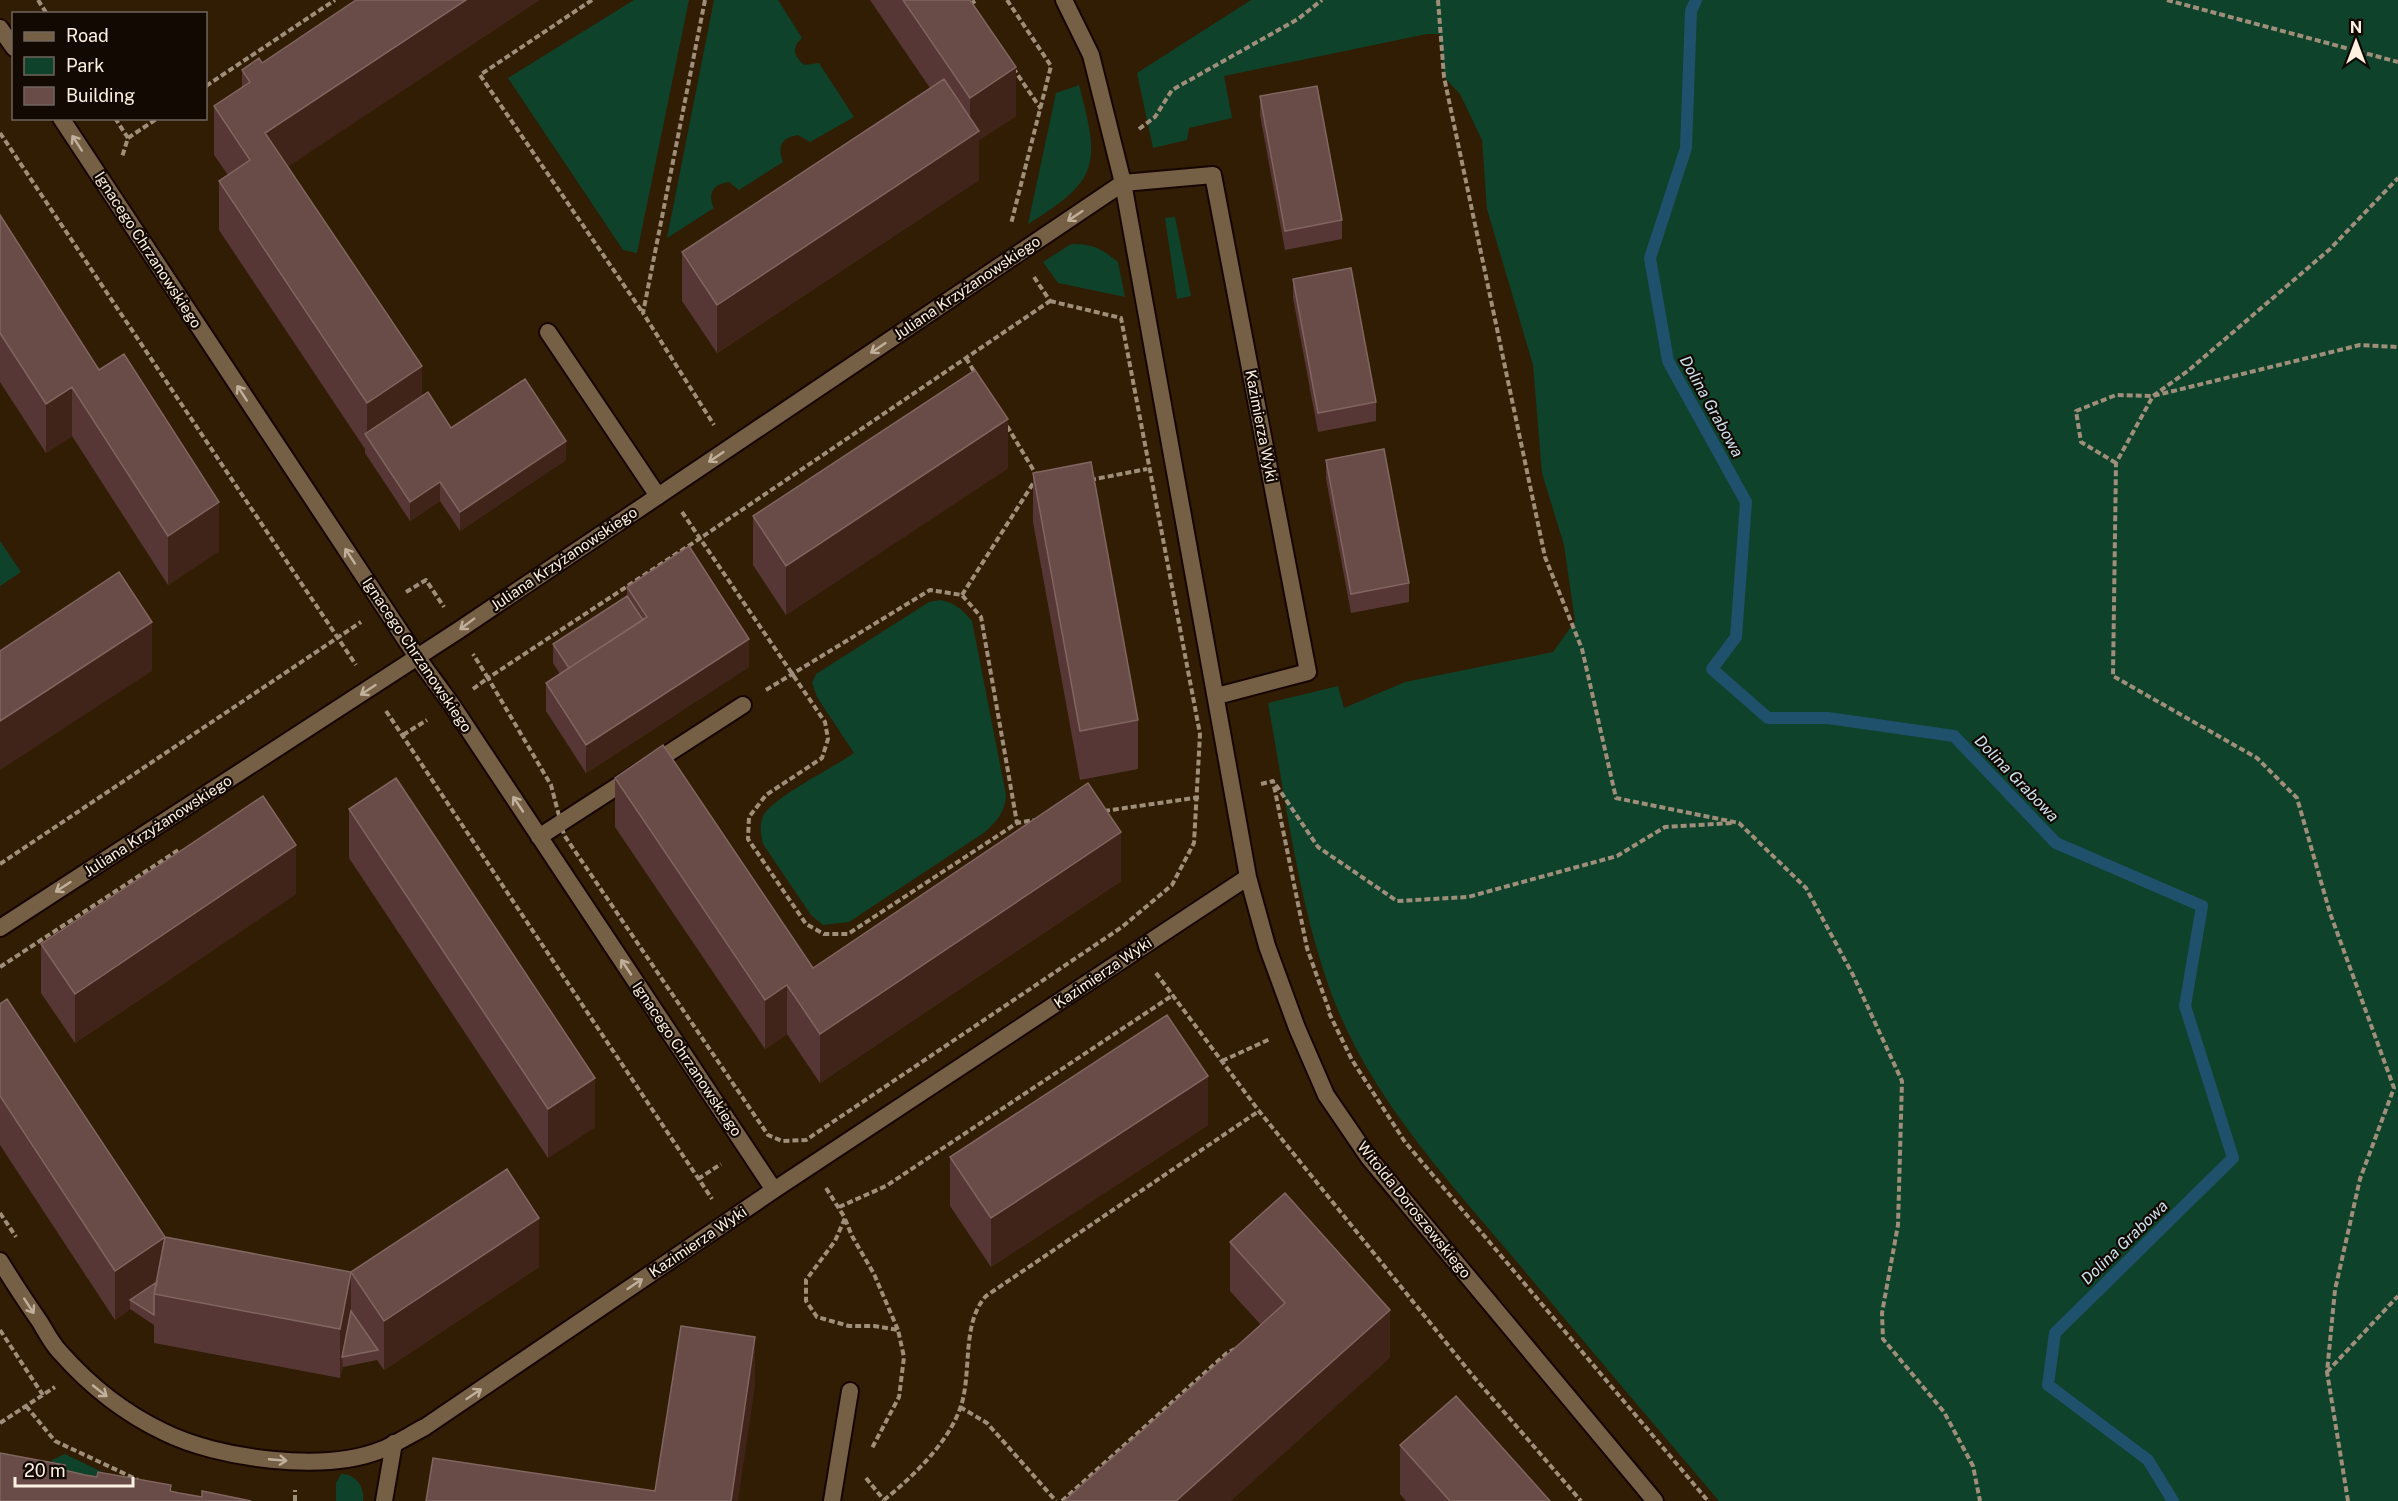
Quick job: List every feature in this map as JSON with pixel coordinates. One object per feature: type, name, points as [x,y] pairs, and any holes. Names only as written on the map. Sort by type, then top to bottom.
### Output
[{"type":"street","points":[[1064,0],[1091,56],[1123,183],[1248,877]]},
{"type":"street","points":[[0,28],[12,45]]},
{"type":"street","name":"Ignacego Chrzanowskiego","points":[[62,120],[417,657],[452,705],[774,1190]]},
{"type":"street","name":"Kazimierza Wyki","points":[[1123,183],[1213,175],[1308,672],[1216,696]]},
{"type":"street","name":"Juliana Krzyżanowskiego","points":[[0,928],[417,657],[1123,183]]},
{"type":"street","points":[[548,332],[662,493]]},
{"type":"street","points":[[539,837],[743,705]]},
{"type":"street","name":"Kazimierza Wyki","points":[[0,1261],[58,1350],[78,1371],[127,1412],[165,1433],[202,1446],[243,1456],[274,1460],[333,1461],[381,1450],[425,1427],[774,1190],[1248,877]]},
{"type":"street","name":"Witolda Doroszewskiego","points":[[1248,877],[1267,946],[1297,1028],[1326,1095],[1368,1158],[1655,1501]]},
{"type":"street","points":[[832,1501],[850,1391]]},
{"type":"street","points":[[384,1501],[394,1443]]},
{"type":"path","points":[[207,86],[335,0]]},
{"type":"path","points":[[592,0],[480,75],[643,314],[716,428]]},
{"type":"path","points":[[643,314],[705,0]]},
{"type":"path","points":[[976,0],[969,2],[977,14]]},
{"type":"path","points":[[1007,0],[1052,66],[1010,227]]},
{"type":"path","points":[[1137,130],[1155,117],[1172,90],[1298,19],[1322,0]]},
{"type":"path","points":[[1438,0],[1444,77],[1545,557],[1582,649],[1616,798],[1739,823],[1806,888],[1853,975],[1902,1082],[1898,1225],[1882,1313],[1882,1339],[1944,1412],[1973,1466],[1980,1501]]},
{"type":"path","points":[[2167,0],[2398,62]]},
{"type":"path","points":[[1009,62],[1041,109]]},
{"type":"path","points":[[116,120],[128,138]]},
{"type":"path","points":[[121,160],[128,138],[155,120]]},
{"type":"path","points":[[2348,1501],[2327,1372],[2335,1290],[2360,1179],[2394,1088],[2330,913],[2297,798],[2257,759],[2113,676],[2116,463],[2153,396],[2189,370],[2330,249],[2398,178]]},
{"type":"path","points":[[1050,301],[1122,318],[1151,468],[1200,734],[1194,843],[1172,885],[1122,927],[806,1140],[782,1141],[768,1135],[564,835],[551,785],[488,678],[699,539],[1050,301]]},
{"type":"path","points":[[2116,463],[2081,442],[2076,411],[2116,396],[2153,396],[2360,345],[2398,347]]},
{"type":"path","points":[[966,358],[978,378]]},
{"type":"path","points":[[1002,417],[1038,477],[1046,480]]},
{"type":"path","points":[[1084,481],[1151,468]]},
{"type":"path","points":[[962,595],[1038,477]]},
{"type":"path","points":[[662,493],[699,539],[825,722],[828,740],[822,759],[766,795],[749,817],[748,838],[806,924],[824,934],[848,934],[1017,823],[1040,820]]},
{"type":"path","points":[[0,864],[406,592],[399,582]]},
{"type":"path","points":[[743,705],[930,590],[962,595],[981,617],[1017,823]]},
{"type":"path","points":[[1274,782],[1318,847],[1397,901],[1468,897],[1491,891],[1617,856],[1665,827],[1739,823]]},
{"type":"path","points":[[1096,812],[1198,797],[1274,782]]},
{"type":"path","points":[[1274,782],[1307,948],[1330,1012],[1352,1060],[1405,1143],[1708,1501]]},
{"type":"path","points":[[1122,927],[1259,1111],[1473,1376],[1581,1501]]},
{"type":"path","points":[[839,1208],[886,1186],[1173,995]]},
{"type":"path","points":[[1222,1061],[1330,1012]]},
{"type":"path","points":[[867,1469],[865,1477],[884,1501],[910,1479],[954,1422],[964,1396],[974,1314],[986,1296],[1259,1111]]},
{"type":"path","points":[[806,1140],[811,1166],[845,1218],[852,1236],[874,1274],[898,1330],[904,1357],[900,1396],[869,1453]]},
{"type":"path","points":[[845,1218],[835,1241],[806,1280],[806,1301],[817,1317],[849,1326],[874,1326],[898,1330]]},
{"type":"path","points":[[2327,1372],[2398,1296]]},
{"type":"path","points":[[0,1330],[43,1395]]},
{"type":"path","points":[[1062,1501],[1227,1353],[1241,1349]]},
{"type":"path","points":[[0,1424],[78,1371]]},
{"type":"path","points":[[1204,1373],[1211,1380]]},
{"type":"path","points":[[26,1406],[55,1440],[140,1481]]},
{"type":"path","points":[[960,1407],[987,1424],[1056,1501]]},
{"type":"path","points":[[1131,1439],[1137,1446]]},
{"type":"green space","points":[[634,0],[689,0],[637,253],[623,250],[508,78]]},
{"type":"green space","points":[[714,0],[778,0],[802,38],[795,49],[798,58],[804,65],[819,63],[854,117],[810,142],[798,135],[788,138],[782,144],[780,151],[783,162],[739,190],[729,182],[715,187],[711,194],[714,208],[667,238]]},
{"type":"green space","points":[[1251,0],[2398,0],[2398,1501],[1719,1501],[1463,1199],[1410,1132],[1363,1061],[1344,1024],[1328,984],[1300,880],[1268,703],[1338,686],[1344,708],[1405,682],[1553,652],[1575,621],[1564,545],[1542,473],[1533,365],[1487,209],[1482,140],[1460,94],[1444,77],[1440,34],[1427,34],[1224,76],[1232,118],[1189,128],[1187,140],[1153,148],[1137,73]]},
{"type":"green space","points":[[1079,85],[1090,134],[1091,152],[1088,168],[1081,182],[1069,195],[1028,224],[1056,93]]},
{"type":"green space","points":[[1175,217],[1191,296],[1177,299],[1165,218]]},
{"type":"green space","points":[[1071,244],[1096,248],[1118,262],[1125,297],[1058,283],[1043,262]]},
{"type":"green space","points":[[0,541],[21,572],[0,586]]},
{"type":"green space","points":[[940,600],[958,607],[972,621],[1006,795],[1004,806],[997,820],[985,832],[849,922],[823,925],[811,915],[763,844],[761,830],[763,816],[778,800],[854,753],[817,697],[812,683],[816,674],[929,602]]},
{"type":"green space","points":[[65,1454],[164,1501],[44,1501],[52,1460]]},
{"type":"green space","points":[[341,1474],[351,1476],[358,1482],[363,1491],[363,1501],[336,1501],[336,1483]]},
{"type":"building","points":[[356,0],[466,0],[265,133],[422,366],[367,403],[219,181],[250,160],[214,106],[250,82],[242,70],[259,58],[262,63]]},
{"type":"building","points":[[903,0],[970,0],[1016,67],[970,98]]},
{"type":"building","points":[[944,79],[979,131],[717,305],[682,252]]},
{"type":"building","points":[[1317,86],[1342,220],[1285,231],[1260,96]]},
{"type":"building","points":[[0,215],[99,370],[124,354],[219,502],[168,536],[72,387],[46,404],[0,333]]},
{"type":"building","points":[[1351,268],[1376,402],[1318,413],[1293,279]]},
{"type":"building","points":[[975,370],[1008,419],[786,566],[753,516]]},
{"type":"building","points":[[525,379],[566,441],[460,512],[440,482],[410,502],[365,434],[428,392],[451,428]]},
{"type":"building","points":[[1384,449],[1409,583],[1351,594],[1326,460]]},
{"type":"building","points":[[1091,462],[1138,720],[1080,731],[1033,473]]},
{"type":"building","points":[[689,546],[749,639],[586,745],[546,683],[647,617],[627,587]]},
{"type":"building","points":[[119,572],[152,622],[0,721],[0,651]]},
{"type":"building","points":[[627,596],[643,620],[569,668],[553,644]]},
{"type":"building","points":[[663,745],[813,968],[1088,783],[1121,832],[820,1034],[787,985],[765,1000],[615,778]]},
{"type":"building","points":[[396,778],[595,1078],[548,1109],[349,809]]},
{"type":"building","points":[[263,796],[296,845],[75,994],[41,944]]},
{"type":"building","points":[[7,999],[165,1237],[115,1271],[0,1096],[0,1004]]},
{"type":"building","points":[[1167,1015],[1208,1076],[991,1218],[950,1157]]},
{"type":"building","points":[[507,1169],[539,1218],[384,1321],[351,1272]]},
{"type":"building","points":[[1285,1193],[1390,1310],[1176,1501],[1064,1501],[1285,1303],[1230,1242]]},
{"type":"building","points":[[165,1237],[351,1272],[340,1329],[154,1294]]},
{"type":"building","points":[[157,1282],[154,1294],[154,1315],[130,1300]]},
{"type":"building","points":[[351,1311],[378,1350],[342,1357]]},
{"type":"building","points":[[681,1326],[755,1337],[731,1501],[426,1501],[433,1458],[655,1491]]},
{"type":"building","points":[[1456,1396],[1550,1501],[1450,1501],[1400,1445]]},
{"type":"building","points":[[0,1453],[65,1465],[64,1470],[85,1475],[97,1477],[98,1472],[171,1485],[170,1491],[179,1493],[202,1497],[202,1491],[251,1501],[0,1501]]},
{"type":"waterway","name":"Dolina Grabowa","points":[[1696,0],[1691,11],[1686,148],[1650,258],[1668,361],[1746,502],[1736,637],[1712,669],[1768,718],[1828,718],[1954,736],[2056,843],[2202,906],[2185,1006],[2233,1158],[2055,1333],[2048,1385],[2148,1460],[2173,1501]]}]
